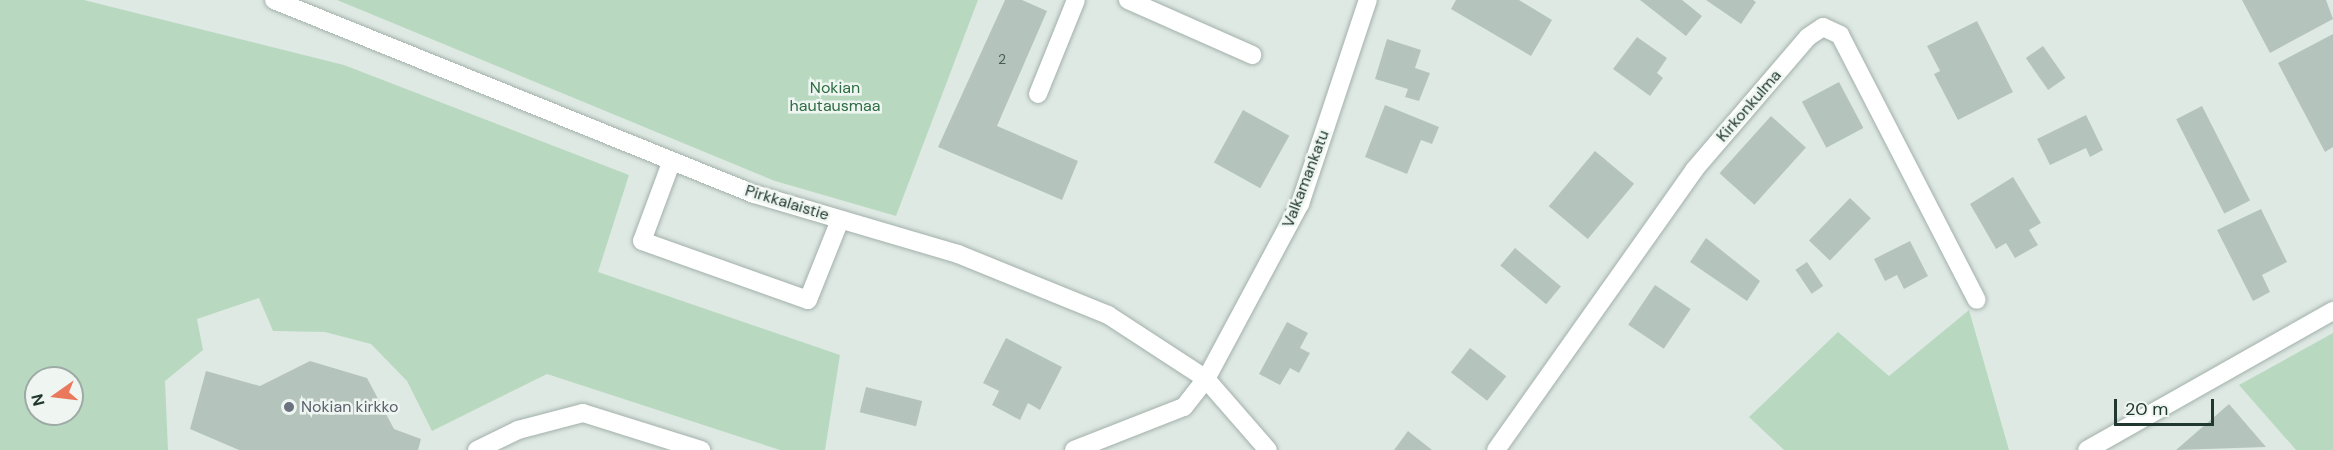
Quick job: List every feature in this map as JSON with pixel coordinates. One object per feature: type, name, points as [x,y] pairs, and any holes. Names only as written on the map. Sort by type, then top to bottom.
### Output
[{"type":"street","name":"Pirkkalaistie","points":[[274,0],[295,4],[671,163],[840,220],[958,254],[1108,315],[1206,379],[1268,450]]},
{"type":"street","points":[[1038,94],[1076,0]]},
{"type":"street","points":[[1128,0],[1252,55]]},
{"type":"street","name":"Valkamankatu","points":[[1074,450],[1184,407],[1206,379],[1300,204],[1368,0]]},
{"type":"street","name":"Kirkonkulma","points":[[1496,450],[1694,170],[1808,37],[1823,27],[1840,35],[1977,300]]},
{"type":"street","points":[[671,163],[642,241],[808,300],[840,220]]},
{"type":"street","points":[[2087,450],[2333,310]]},
{"type":"street","points":[[477,450],[518,430],[583,413],[701,450]]},
{"type":"green space","points":[[0,0],[84,0],[344,65],[629,175],[598,272],[840,355],[825,450],[780,450],[547,374],[432,431],[407,381],[371,344],[325,332],[273,331],[259,298],[197,319],[203,350],[165,381],[168,450],[0,450]]},
{"type":"green space","name":"Nokian hautausmaa","points":[[337,0],[978,0],[896,216],[775,181]]},
{"type":"green space","points":[[1969,310],[2009,450],[1784,450],[1749,417],[1838,332],[1889,376]]},
{"type":"green space","points":[[2333,333],[2333,450],[2296,450],[2239,385]]},
{"type":"building","points":[[1005,0],[1022,0],[1047,11],[997,126],[1078,161],[1062,200],[938,147]]},
{"type":"building","points":[[1456,0],[1519,0],[1552,20],[1531,56],[1451,9]]},
{"type":"building","points":[[1640,0],[1682,0],[1702,16],[1686,36]]},
{"type":"building","points":[[1706,0],[1753,0],[1756,2],[1741,24]]},
{"type":"building","points":[[2242,0],[2326,0],[2333,19],[2270,53]]},
{"type":"building","points":[[1977,21],[2013,92],[1958,120],[1934,74],[1940,71],[1927,46]]},
{"type":"building","points":[[2333,34],[2333,147],[2325,152],[2278,63]]},
{"type":"building","points":[[1637,37],[1667,58],[1657,73],[1663,78],[1650,96],[1613,69]]},
{"type":"building","points":[[1387,39],[1421,50],[1415,68],[1430,73],[1419,101],[1405,97],[1408,89],[1375,79]]},
{"type":"building","points":[[2043,46],[2065,78],[2048,90],[2026,58]]},
{"type":"building","points":[[1839,82],[1863,128],[1826,148],[1802,102]]},
{"type":"building","points":[[1385,105],[1439,127],[1432,144],[1421,140],[1407,174],[1365,157]]},
{"type":"building","points":[[2202,106],[2250,200],[2224,214],[2176,119]]},
{"type":"building","points":[[1243,110],[1289,136],[1260,188],[1214,162]]},
{"type":"building","points":[[2086,115],[2103,150],[2090,157],[2086,148],[2050,165],[2037,139]]},
{"type":"building","points":[[1771,116],[1806,147],[1754,205],[1719,173]]},
{"type":"building","points":[[1595,151],[1634,184],[1588,239],[1549,206]]},
{"type":"building","points":[[2013,177],[2041,223],[2029,230],[2038,245],[2015,258],[2006,243],[1996,249],[1970,204]]},
{"type":"building","points":[[1850,198],[1871,218],[1830,261],[1809,240]]},
{"type":"building","points":[[2261,209],[2287,262],[2262,275],[2270,292],[2253,301],[2217,230]]},
{"type":"building","points":[[1706,238],[1760,281],[1747,301],[1690,262]]},
{"type":"building","points":[[1910,241],[1928,276],[1904,289],[1897,275],[1885,281],[1874,259]]},
{"type":"building","points":[[1515,248],[1561,287],[1546,304],[1500,266]]},
{"type":"building","points":[[1807,262],[1823,286],[1812,294],[1795,270]]},
{"type":"building","points":[[1655,285],[1691,309],[1664,349],[1628,325]]},
{"type":"building","points":[[1287,322],[1308,333],[1300,348],[1310,353],[1299,373],[1290,368],[1280,385],[1259,374]]},
{"type":"building","points":[[1006,338],[1062,367],[1040,410],[1028,403],[1020,420],[992,405],[999,391],[983,383]]},
{"type":"building","points":[[1470,348],[1506,376],[1487,401],[1451,372]]},
{"type":"building","name":"Nokian kirkko","points":[[310,361],[367,378],[394,429],[421,439],[418,450],[239,450],[190,429],[206,371],[260,386]]},
{"type":"building","points":[[866,387],[922,401],[916,426],[860,412]]},
{"type":"building","points":[[2229,404],[2266,447],[2176,450]]},
{"type":"building","points":[[1408,431],[1432,450],[1394,450]]},
{"type":"place","name":"Nokian kirkko","points":[[289,407]]}]
